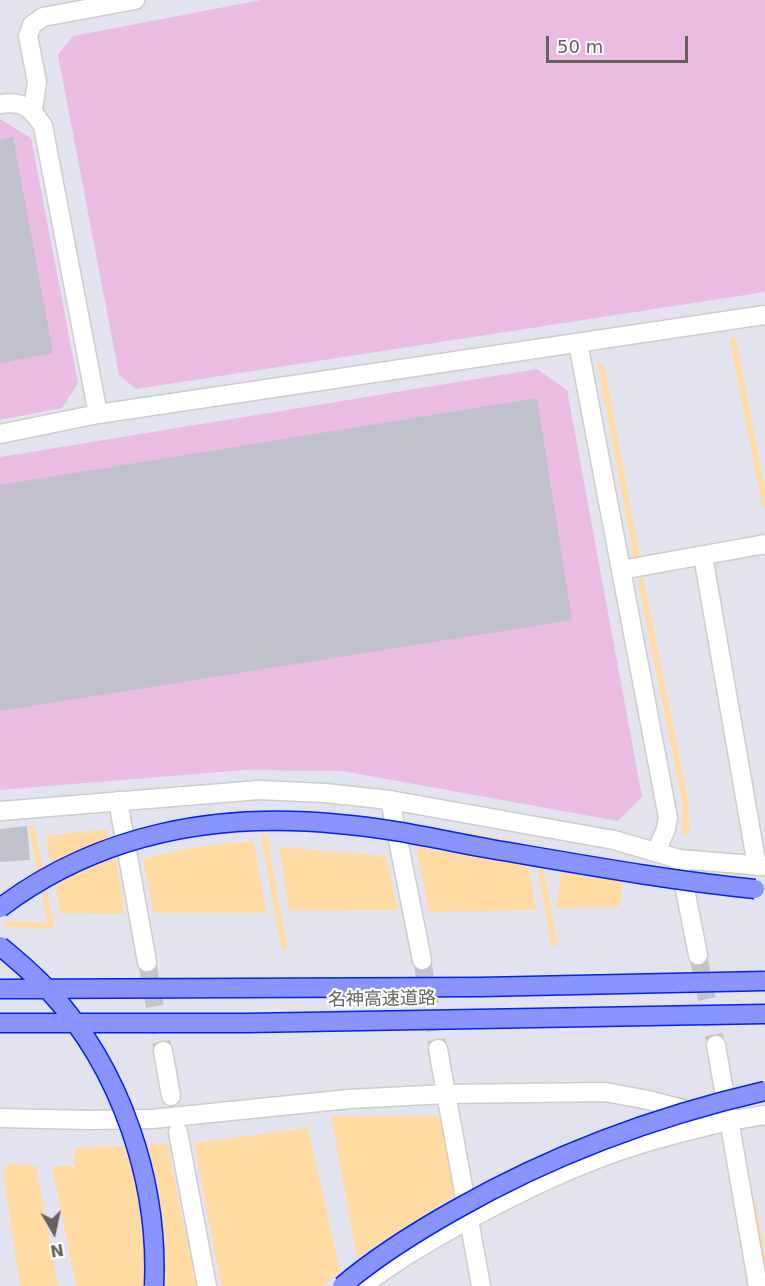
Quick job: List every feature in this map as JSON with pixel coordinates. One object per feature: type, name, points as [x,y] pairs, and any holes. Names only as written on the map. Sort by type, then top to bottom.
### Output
[{"type":"highway","points":[[0,908],[34,885],[59,872],[97,853],[131,840],[168,830],[204,824],[261,820],[328,823],[378,829],[597,868],[755,889]]},
{"type":"highway","points":[[0,946],[51,993],[96,1054],[111,1084],[124,1114],[144,1178],[154,1243],[154,1286]]},
{"type":"highway","name":"名神高速道路","points":[[0,989],[470,987],[765,981]]},
{"type":"highway","name":"名神高速道路","points":[[0,1023],[247,1023],[765,1014]]},
{"type":"highway","points":[[342,1286],[387,1251],[431,1223],[486,1193],[571,1152],[666,1117],[765,1091]]},
{"type":"street","points":[[33,110],[37,82],[28,36],[32,25],[43,17],[135,0]]},
{"type":"street","points":[[0,104],[13,102],[33,110],[43,126],[98,414]]},
{"type":"street","points":[[0,434],[98,414],[765,315]]},
{"type":"street","points":[[578,343],[668,818],[656,852]]},
{"type":"street","points":[[621,570],[765,544]]},
{"type":"street","points":[[0,811],[259,790],[325,793],[390,800],[614,840],[679,859],[761,866],[703,556]]},
{"type":"street","points":[[390,800],[422,960]]},
{"type":"street","points":[[118,801],[147,962]]},
{"type":"street","points":[[679,859],[698,955]]},
{"type":"street","points":[[716,1045],[758,1286]]},
{"type":"street","points":[[438,1049],[481,1286]]},
{"type":"street","points":[[163,1051],[171,1096]]},
{"type":"street","points":[[0,1118],[152,1119],[308,1101],[446,1094],[605,1092],[648,1100],[728,1121]]},
{"type":"street","points":[[363,1286],[415,1250],[469,1219],[540,1183],[605,1156],[671,1135],[728,1121],[765,1115]]},
{"type":"street","points":[[178,1132],[207,1286]]},
{"type":"street","points":[[332,1286],[385,1245],[466,1196]]},
{"type":"shaded area","points":[[261,0],[765,0],[765,292],[136,389],[119,375],[58,55],[73,36]]},
{"type":"shaded area","points":[[0,119],[31,138],[78,383],[62,408],[0,420]]},
{"type":"shaded area","points":[[537,369],[567,390],[642,797],[618,821],[342,771],[243,770],[0,790],[0,457]]},
{"type":"shaded area","points":[[108,829],[117,865],[124,914],[60,913],[46,836]]},
{"type":"shaded area","points":[[467,832],[525,843],[536,910],[429,912],[416,846],[461,855]]},
{"type":"shaded area","points":[[253,841],[267,913],[153,913],[143,859],[197,847]]},
{"type":"shaded area","points":[[279,847],[386,856],[398,910],[289,911]]},
{"type":"shaded area","points":[[564,856],[625,867],[619,907],[556,908]]},
{"type":"shaded area","points":[[331,1116],[443,1116],[458,1194],[357,1258]]},
{"type":"shaded area","points":[[308,1128],[340,1271],[323,1286],[221,1286],[194,1143]]},
{"type":"shaded area","points":[[167,1144],[196,1286],[76,1286],[52,1166],[74,1166],[75,1148]]},
{"type":"shaded area","points":[[9,1163],[36,1166],[58,1286],[20,1286],[3,1171]]},
{"type":"building","points":[[13,137],[53,353],[0,363],[0,140]]},
{"type":"building","points":[[537,398],[572,620],[0,711],[0,485]]},
{"type":"building","points":[[27,826],[30,860],[0,862],[0,829]]},
{"type":"waterway","points":[[733,340],[765,506]]},
{"type":"waterway","points":[[601,366],[637,557]]},
{"type":"waterway","points":[[641,581],[685,800],[686,832]]},
{"type":"waterway","points":[[7,924],[51,926],[32,828]]},
{"type":"waterway","points":[[264,836],[284,948]]},
{"type":"waterway","points":[[540,866],[554,944]]},
{"type":"waterway","points":[[753,1203],[765,1271]]},
{"type":"tunnel","points":[[698,955],[716,1045]]},
{"type":"tunnel","points":[[422,960],[438,1049]]},
{"type":"tunnel","points":[[147,962],[163,1051]]}]
